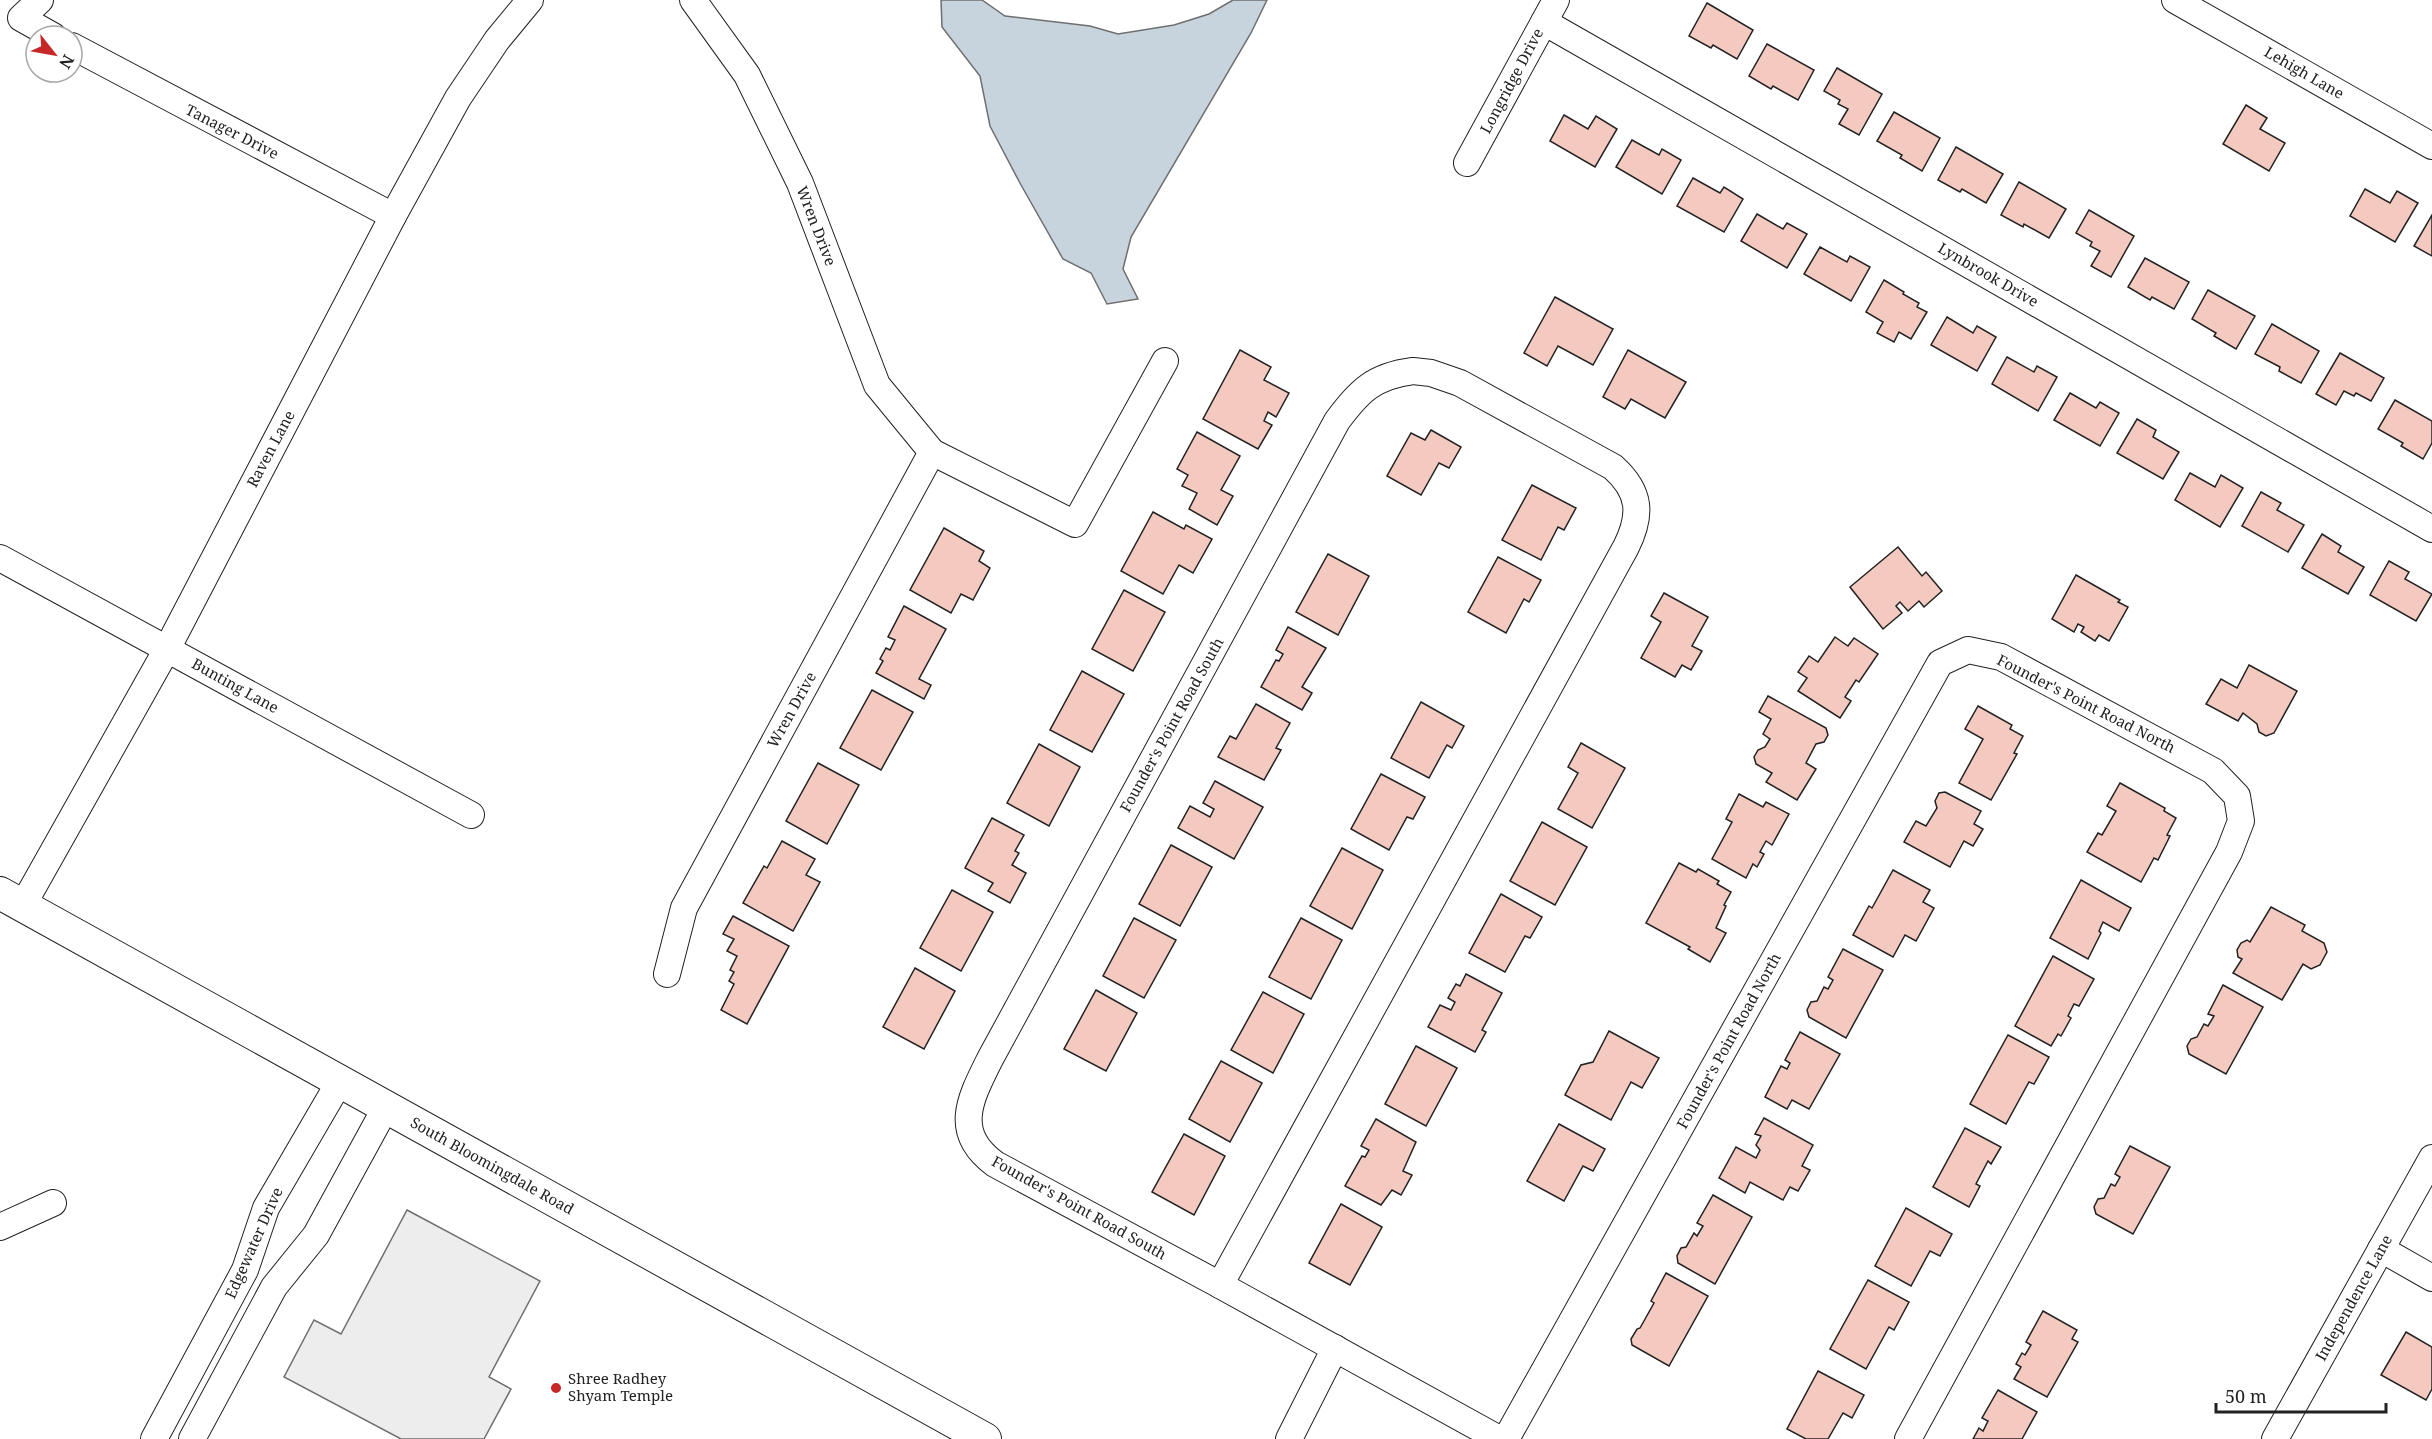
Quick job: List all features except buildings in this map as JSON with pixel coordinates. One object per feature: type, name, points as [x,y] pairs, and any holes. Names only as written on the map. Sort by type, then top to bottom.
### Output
[{"type":"main road","name":"South Bloomingdale Road","points":[[12,899],[985,1439]]},
{"type":"street","points":[[32,24],[21,18],[40,0]]},
{"type":"street","name":"Raven Lane","points":[[12,899],[167,649],[393,216],[458,98],[497,40],[530,0]]},
{"type":"street","name":"Wren Drive","points":[[693,0],[747,75],[795,172],[877,385],[932,452],[1075,524],[1165,361]]},
{"type":"street","name":"Lehigh Lane","points":[[2175,0],[2432,146]]},
{"type":"street","name":"Longridge Drive","points":[[1467,163],[1550,11]]},
{"type":"street","name":"Lynbrook Drive","points":[[1550,11],[2432,529]]},
{"type":"street","name":"Tanager Drive","points":[[84,52],[393,216]]},
{"type":"street","name":"Founder's Point Road South","points":[[1220,1285],[1626,547],[1637,521],[1635,497],[1623,476],[1613,467],[1460,383],[1431,373],[1413,371],[1383,377],[1366,386],[1337,421],[990,1059],[973,1093],[968,1121],[975,1144],[983,1155],[995,1164],[1499,1439]]},
{"type":"street","name":"Wren Drive","points":[[667,974],[684,908],[932,452]]},
{"type":"street","name":"Bunting Lane","points":[[0,558],[471,815]]},
{"type":"street","name":"Founder's Point Road North","points":[[1506,1439],[1940,663],[1968,650],[2001,657],[2213,771],[2237,796],[2241,820],[2229,852],[1908,1439]]},
{"type":"street","name":"Edgewater Drive","points":[[154,1439],[245,1270],[266,1208],[340,1081]]},
{"type":"street","points":[[192,1439],[274,1287],[316,1235],[386,1107]]},
{"type":"street","name":"Independence Lane","points":[[2275,1439],[2432,1158]]},
{"type":"street","points":[[0,1227],[53,1203]]},
{"type":"street","points":[[2381,1249],[2432,1278]]},
{"type":"street","points":[[1289,1439],[1335,1348]]},
{"type":"shaded area","points":[[941,0],[982,0],[1005,16],[1090,26],[1118,34],[1174,25],[1209,14],[1233,0],[1267,0],[1251,33],[1131,237],[1123,269],[1138,299],[1107,304],[1091,273],[1063,259],[990,126],[980,76],[942,27]]},
{"type":"shaded area","points":[[407,1210],[540,1281],[489,1377],[511,1389],[484,1439],[401,1439],[284,1377],[314,1320],[341,1334]]},
{"type":"place","name":"Shree Radhey Shyam Temple","points":[[556,1388]]}]
